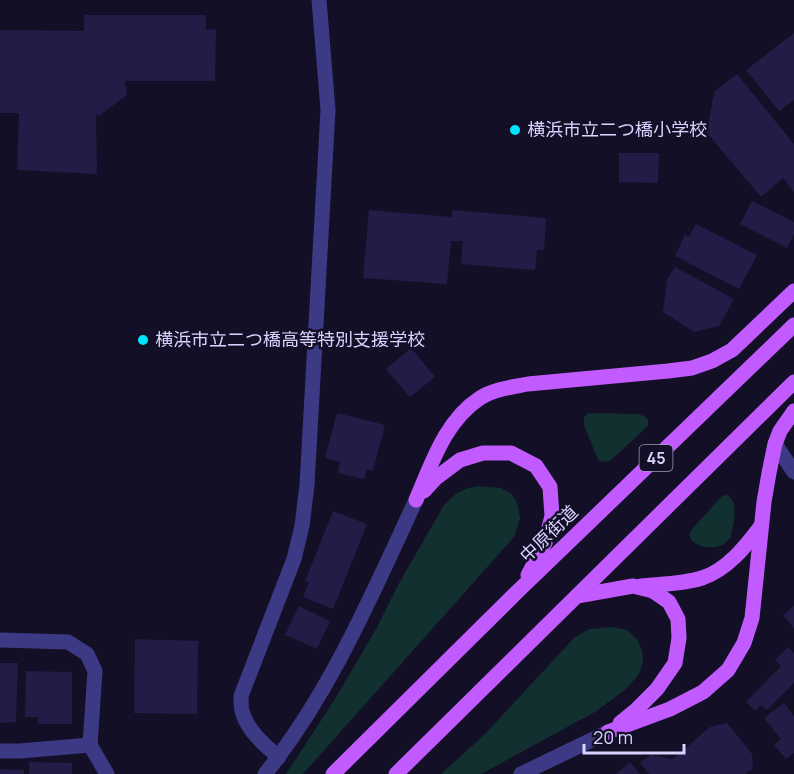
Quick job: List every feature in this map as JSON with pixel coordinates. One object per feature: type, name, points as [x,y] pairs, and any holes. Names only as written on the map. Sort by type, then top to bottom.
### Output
[{"type":"main road","points":[[416,500],[441,442],[459,416],[480,398],[506,388],[528,384],[668,371],[692,368],[712,362],[732,350],[794,291]]},
{"type":"main road","name":"中原街道","points":[[333,774],[518,591],[794,325]]},
{"type":"main road","name":"45","points":[[396,774],[794,382]]},
{"type":"main road","points":[[608,732],[670,709],[703,692],[728,670],[744,643],[752,618],[762,523],[775,444],[780,431],[794,411]]},
{"type":"main road","points":[[416,500],[436,478],[460,460],[483,453],[511,453],[536,466],[550,487],[552,516],[545,543],[518,591]]},
{"type":"main road","points":[[577,596],[633,586],[703,578],[721,568],[741,551],[762,523]]},
{"type":"main road","points":[[608,732],[636,710],[657,689],[675,663],[679,638],[678,619],[669,602],[653,591],[633,586]]},
{"type":"street","points":[[279,757],[261,742],[247,723],[242,711],[241,696],[294,559],[302,526],[307,485],[328,110],[319,0]]},
{"type":"street","points":[[775,444],[794,472]]},
{"type":"street","points":[[265,774],[279,757],[326,686],[352,637],[416,500]]},
{"type":"street","points":[[0,640],[68,642],[87,654],[95,671],[90,745],[107,774]]},
{"type":"street","points":[[521,774],[608,732]]},
{"type":"street","points":[[0,751],[90,745]]},
{"type":"green space","points":[[589,413],[638,414],[648,419],[648,426],[610,461],[602,462],[598,460],[584,425],[584,417]]},
{"type":"green space","points":[[479,486],[501,488],[512,494],[518,505],[520,519],[514,537],[303,774],[286,774],[335,699],[444,505],[457,493]]},
{"type":"green space","points":[[727,495],[731,498],[735,508],[731,537],[724,544],[714,547],[704,547],[695,543],[689,535],[693,528],[722,496]]},
{"type":"green space","points":[[611,627],[627,630],[637,639],[642,650],[643,661],[639,674],[626,689],[595,712],[481,774],[441,774],[485,734],[575,637],[590,629]]},
{"type":"building","points":[[84,15],[206,15],[206,30],[216,29],[215,81],[125,81],[127,95],[100,115],[96,115],[97,174],[17,170],[19,113],[0,113],[0,30],[84,31]]},
{"type":"building","points":[[794,33],[794,100],[779,111],[746,70]]},
{"type":"building","points":[[737,74],[794,144],[794,192],[783,178],[761,197],[707,133],[714,92]]},
{"type":"building","points":[[619,153],[659,153],[658,183],[619,182]]},
{"type":"building","points":[[752,201],[794,222],[794,234],[787,248],[740,224]]},
{"type":"building","points":[[369,210],[452,217],[452,210],[546,218],[544,250],[537,250],[535,270],[461,264],[463,241],[451,241],[447,284],[363,278]]},
{"type":"building","points":[[696,224],[757,255],[739,289],[675,256],[685,235],[689,237]]},
{"type":"building","points":[[675,267],[734,299],[719,326],[694,332],[663,312],[667,280]]},
{"type":"building","points":[[411,348],[435,377],[410,397],[386,369]]},
{"type":"building","points":[[337,413],[385,425],[373,471],[367,469],[364,479],[338,473],[340,462],[325,458]]},
{"type":"building","points":[[333,511],[367,524],[333,609],[303,597],[309,582],[305,581]]},
{"type":"building","points":[[299,606],[330,621],[317,649],[285,635]]},
{"type":"building","points":[[794,606],[794,628],[783,615]]},
{"type":"building","points":[[135,639],[198,641],[197,714],[134,713]]},
{"type":"building","points":[[788,647],[794,653],[794,683],[767,710],[761,705],[755,711],[746,702],[781,666],[775,660]]},
{"type":"building","points":[[0,663],[18,663],[16,722],[0,723]]},
{"type":"building","points":[[26,671],[72,672],[72,724],[38,724],[38,717],[25,717]]},
{"type":"building","points":[[784,703],[794,716],[794,753],[786,759],[774,745],[781,739],[764,718]]},
{"type":"building","points":[[727,723],[752,754],[753,768],[745,774],[649,774],[640,762],[651,755],[673,759],[710,727]]},
{"type":"building","points":[[29,762],[72,763],[72,774],[29,774]]},
{"type":"building","points":[[630,762],[640,774],[616,774]]},
{"type":"building","points":[[0,769],[24,770],[24,774],[0,774]]},
{"type":"place","name":"横浜市立二つ橋小学校","points":[[515,130]]},
{"type":"place","name":"横浜市立二つ橋高等特別支援学校","points":[[143,340]]}]
